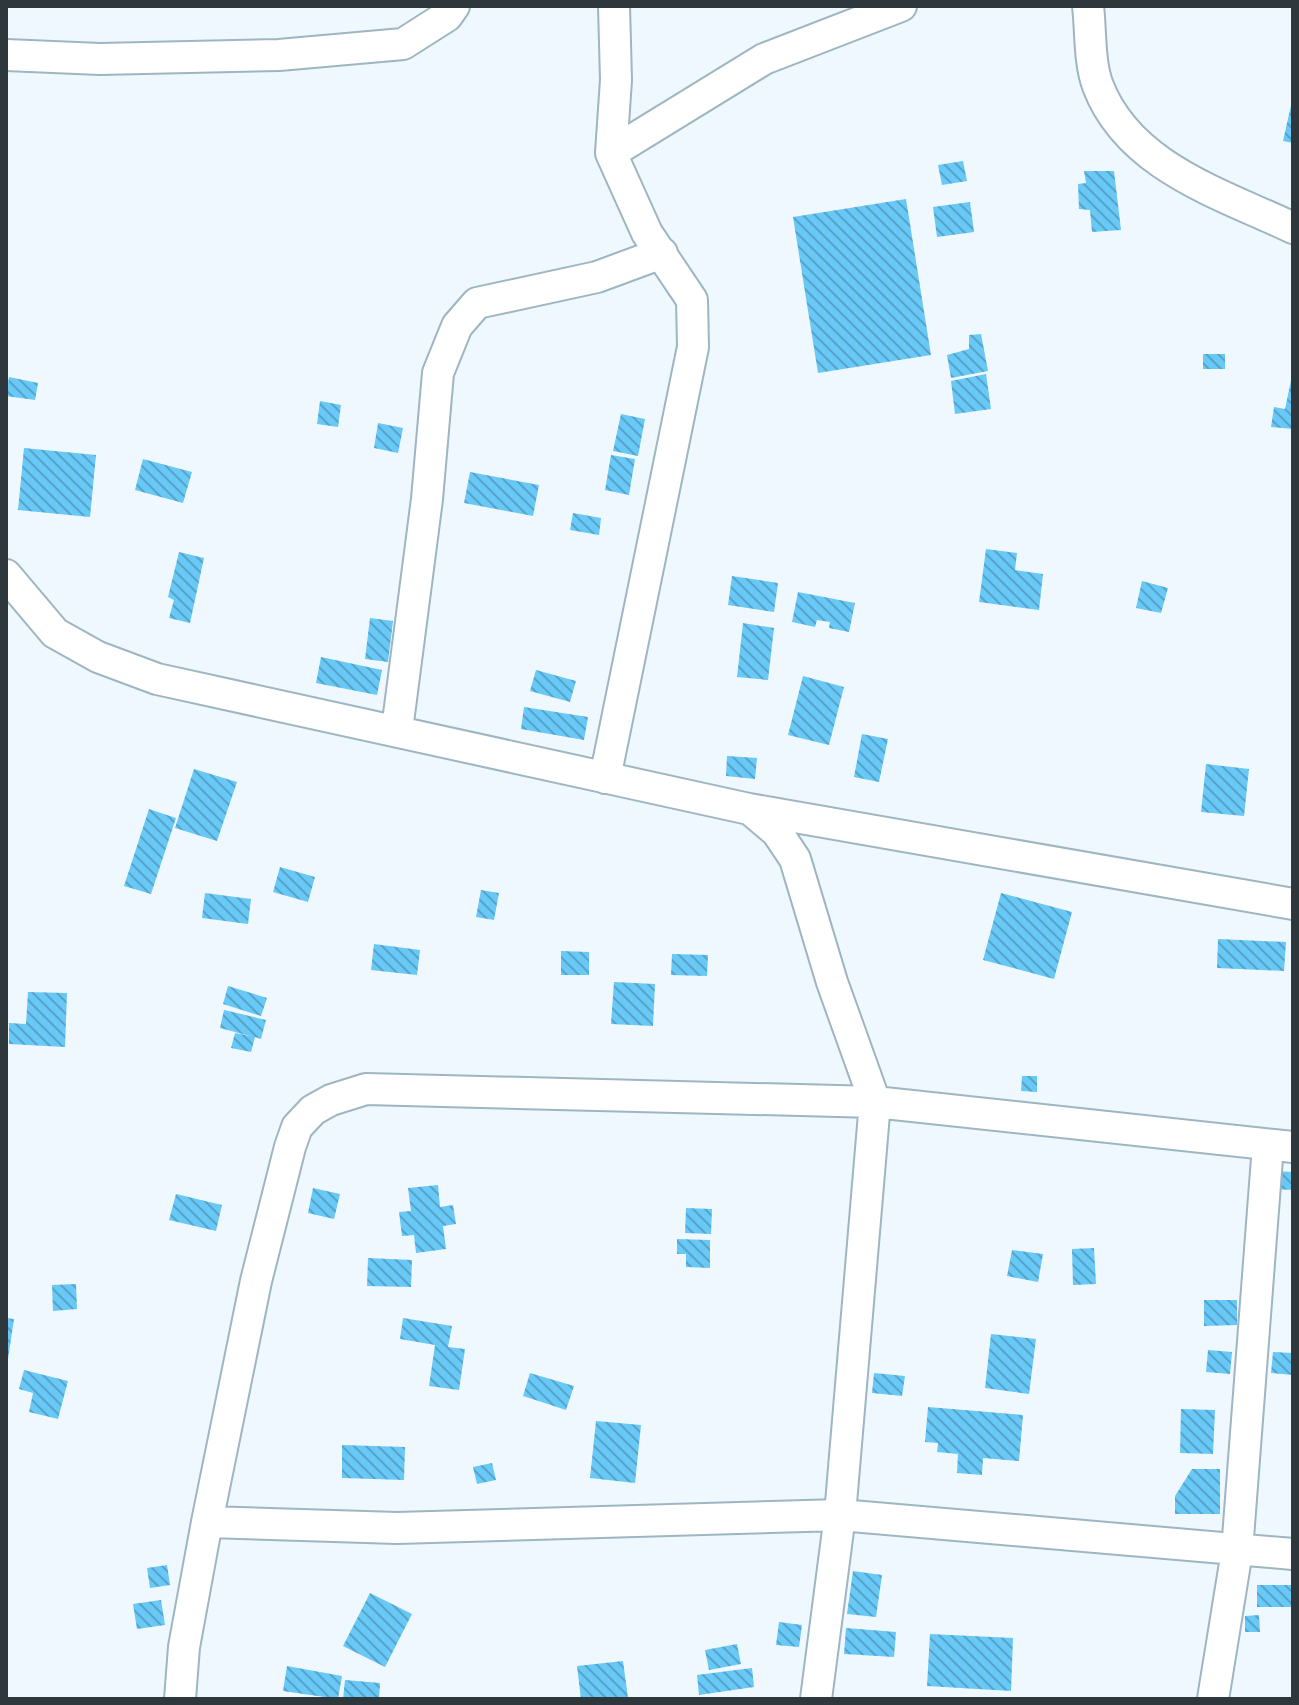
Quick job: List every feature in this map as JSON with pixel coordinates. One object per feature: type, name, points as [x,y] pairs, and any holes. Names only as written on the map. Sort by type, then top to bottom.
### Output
[{"type":"street","points":[[6,55],[100,59],[279,55],[403,44],[447,16],[454,6]]},
{"type":"street","points":[[605,778],[693,347],[692,300],[647,233],[611,153],[616,80],[614,6]]},
{"type":"street","points":[[611,153],[764,59],[901,6]]},
{"type":"street","points":[[1088,6],[1097,83],[1112,116],[1172,171],[1293,228]]},
{"type":"street","points":[[397,730],[427,499],[438,373],[457,326],[477,303],[597,277],[662,253]]},
{"type":"street","points":[[6,575],[55,633],[98,657],[157,679],[749,809],[1293,904]]},
{"type":"street","points":[[749,809],[777,832],[795,859],[832,982],[875,1102],[840,1515],[816,1699]]},
{"type":"street","points":[[180,1699],[184,1647],[207,1522],[256,1281],[290,1147],[297,1127],[322,1105],[366,1089],[875,1102],[1032,1116],[1280,1146],[1237,1551],[1213,1699]]},
{"type":"street","points":[[207,1522],[397,1528],[840,1515],[1293,1554]]},
{"type":"building","points":[[1293,101],[1293,143],[1283,141]]},
{"type":"building","points":[[963,161],[967,181],[942,185],[938,165]]},
{"type":"building","points":[[1084,171],[1114,171],[1121,230],[1092,232],[1090,210],[1079,209],[1078,184],[1086,183]]},
{"type":"building","points":[[906,199],[931,355],[818,373],[793,217]]},
{"type":"building","points":[[970,202],[974,232],[937,237],[933,207]]},
{"type":"building","points":[[981,334],[988,371],[951,378],[947,355],[969,349],[969,335]]},
{"type":"building","points":[[1203,354],[1225,354],[1225,369],[1203,369]]},
{"type":"building","points":[[986,374],[991,409],[955,414],[951,381]]},
{"type":"building","points":[[1292,376],[1293,429],[1271,427],[1274,407],[1285,409]]},
{"type":"building","points":[[9,377],[38,383],[35,400],[6,396]]},
{"type":"building","points":[[320,401],[341,405],[338,427],[317,424]]},
{"type":"building","points":[[621,414],[645,419],[638,456],[613,451]]},
{"type":"building","points":[[378,423],[403,428],[398,453],[374,448]]},
{"type":"building","points":[[24,448],[96,455],[90,517],[18,510]]},
{"type":"building","points":[[611,455],[635,459],[629,495],[605,490]]},
{"type":"building","points":[[143,459],[192,472],[183,503],[135,490]]},
{"type":"building","points":[[470,472],[539,485],[533,516],[464,503]]},
{"type":"building","points":[[573,513],[601,518],[599,535],[570,530]]},
{"type":"building","points":[[986,549],[1017,553],[1015,570],[1043,574],[1039,610],[979,602]]},
{"type":"building","points":[[179,552],[204,558],[190,623],[169,618],[174,600],[168,597]]},
{"type":"building","points":[[732,576],[778,583],[774,612],[728,605]]},
{"type":"building","points":[[1142,581],[1168,588],[1161,613],[1136,608]]},
{"type":"building","points":[[798,592],[855,603],[849,632],[829,628],[830,622],[817,620],[815,627],[792,622]]},
{"type":"building","points":[[370,618],[393,621],[388,662],[365,659]]},
{"type":"building","points":[[743,623],[774,628],[768,680],[737,677]]},
{"type":"building","points":[[321,657],[382,670],[377,695],[316,683]]},
{"type":"building","points":[[536,670],[576,681],[570,702],[530,691]]},
{"type":"building","points":[[803,676],[844,687],[829,745],[788,735]]},
{"type":"building","points":[[524,707],[588,717],[584,740],[521,729]]},
{"type":"building","points":[[862,734],[888,739],[879,782],[854,777]]},
{"type":"building","points":[[727,756],[757,758],[755,779],[726,776]]},
{"type":"building","points":[[1206,764],[1249,769],[1244,816],[1201,812]]},
{"type":"building","points":[[194,769],[237,782],[217,841],[175,828]]},
{"type":"building","points":[[149,809],[176,818],[151,894],[124,886]]},
{"type":"building","points":[[280,867],[315,877],[308,902],[273,892]]},
{"type":"building","points":[[481,890],[499,893],[494,920],[476,917]]},
{"type":"building","points":[[205,893],[251,899],[248,924],[202,918]]},
{"type":"building","points":[[1001,893],[1072,912],[1054,979],[983,960]]},
{"type":"building","points":[[1218,939],[1286,942],[1284,971],[1217,968]]},
{"type":"building","points":[[374,944],[420,950],[417,975],[371,970]]},
{"type":"building","points":[[561,951],[589,952],[589,975],[561,975]]},
{"type":"building","points":[[672,954],[708,955],[707,976],[671,975]]},
{"type":"building","points":[[614,982],[655,984],[653,1026],[611,1024]]},
{"type":"building","points":[[228,986],[267,998],[261,1016],[223,1004]]},
{"type":"building","points":[[28,992],[67,993],[65,1047],[9,1044],[9,1023],[26,1024]]},
{"type":"building","points":[[224,1010],[266,1020],[261,1039],[255,1037],[251,1052],[231,1048],[235,1033],[250,1036],[220,1028]]},
{"type":"building","points":[[1022,1076],[1037,1076],[1037,1092],[1021,1091]]},
{"type":"building","points":[[1274,1171],[1293,1172],[1293,1190],[1273,1189]]},
{"type":"building","points":[[438,1185],[440,1207],[453,1205],[456,1224],[443,1226],[446,1249],[416,1253],[414,1235],[402,1236],[399,1212],[411,1211],[408,1188]]},
{"type":"building","points":[[313,1188],[340,1194],[334,1219],[308,1213]]},
{"type":"building","points":[[176,1194],[222,1205],[216,1231],[169,1220]]},
{"type":"building","points":[[686,1208],[712,1209],[711,1234],[685,1233]]},
{"type":"building","points":[[677,1239],[710,1240],[710,1268],[686,1267],[686,1254],[677,1254]]},
{"type":"building","points":[[1094,1248],[1096,1284],[1073,1285],[1072,1249]]},
{"type":"building","points":[[1012,1250],[1043,1254],[1038,1282],[1007,1276]]},
{"type":"building","points":[[368,1258],[412,1260],[411,1287],[367,1286]]},
{"type":"building","points":[[76,1284],[77,1309],[53,1311],[52,1285]]},
{"type":"building","points":[[1204,1300],[1237,1300],[1237,1325],[1204,1326]]},
{"type":"building","points":[[6,1318],[14,1319],[8,1359],[6,1359]]},
{"type":"building","points":[[403,1318],[452,1326],[448,1347],[465,1349],[459,1390],[429,1386],[435,1345],[400,1339]]},
{"type":"building","points":[[991,1334],[1036,1339],[1029,1394],[985,1388]]},
{"type":"building","points":[[1208,1350],[1232,1352],[1230,1374],[1206,1372]]},
{"type":"building","points":[[1273,1352],[1293,1353],[1293,1375],[1271,1373]]},
{"type":"building","points":[[24,1370],[68,1381],[58,1419],[29,1412],[33,1393],[19,1389]]},
{"type":"building","points":[[530,1373],[574,1386],[566,1410],[523,1396]]},
{"type":"building","points":[[874,1373],[905,1376],[902,1396],[872,1393]]},
{"type":"building","points":[[928,1407],[1023,1415],[1019,1461],[983,1458],[982,1475],[957,1473],[958,1454],[937,1452],[938,1443],[925,1442]]},
{"type":"building","points":[[1181,1409],[1215,1410],[1213,1454],[1180,1453]]},
{"type":"building","points":[[596,1421],[641,1425],[635,1483],[590,1478]]},
{"type":"building","points":[[342,1445],[405,1447],[404,1480],[342,1478]]},
{"type":"building","points":[[492,1463],[496,1480],[477,1484],[473,1467]]},
{"type":"building","points":[[1192,1469],[1220,1469],[1220,1514],[1175,1514],[1175,1496]]},
{"type":"building","points":[[167,1565],[170,1585],[150,1588],[147,1568]]},
{"type":"building","points":[[853,1571],[882,1575],[876,1617],[847,1614]]},
{"type":"building","points":[[1257,1585],[1293,1585],[1293,1607],[1257,1607]]},
{"type":"building","points":[[370,1593],[412,1614],[385,1667],[343,1646]]},
{"type":"building","points":[[161,1600],[165,1625],[137,1629],[133,1604]]},
{"type":"building","points":[[1259,1615],[1260,1632],[1245,1632],[1245,1616]]},
{"type":"building","points":[[779,1622],[802,1625],[799,1647],[776,1645]]},
{"type":"building","points":[[846,1628],[896,1632],[894,1657],[844,1654]]},
{"type":"building","points":[[930,1634],[1013,1638],[1011,1691],[927,1686]]},
{"type":"building","points":[[737,1644],[741,1664],[709,1670],[705,1650]]},
{"type":"building","points":[[623,1661],[628,1698],[581,1699],[577,1666]]},
{"type":"building","points":[[287,1666],[342,1676],[338,1699],[283,1691]]},
{"type":"building","points":[[752,1668],[754,1687],[699,1695],[697,1675]]},
{"type":"building","points":[[345,1680],[380,1683],[379,1699],[343,1699]]}]
